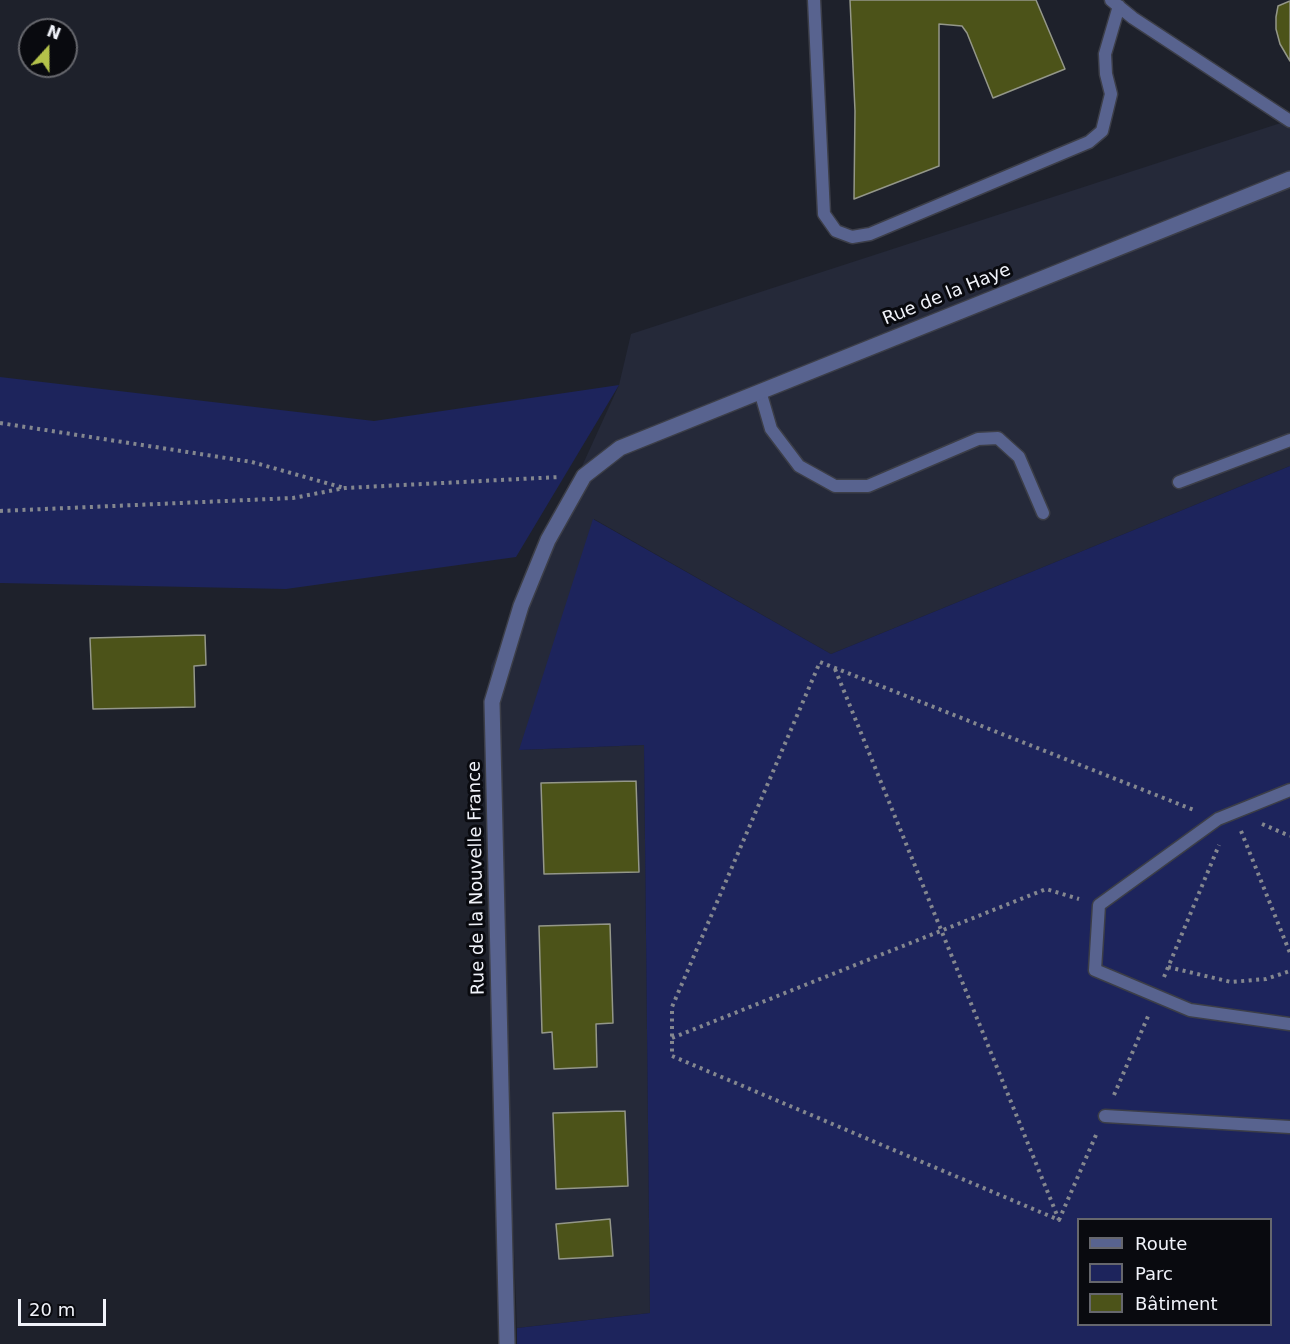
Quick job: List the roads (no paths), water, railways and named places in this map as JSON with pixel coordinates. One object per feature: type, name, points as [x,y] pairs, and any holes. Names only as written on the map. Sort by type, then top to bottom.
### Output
[{"type":"street","name":"Rue de la Haye","points":[[620,448],[1290,179]]},
{"type":"street","name":"Rue de la Nouvelle France","points":[[507,1344],[492,702],[521,606],[548,540],[584,476],[620,448]]},
{"type":"lane","points":[[814,0],[824,214],[836,231],[852,237],[870,234],[1089,142],[1102,131],[1111,94],[1106,74],[1105,54],[1115,3],[1133,18],[1290,120]]},
{"type":"lane","points":[[760,391],[771,429],[799,466],[835,486],[868,486],[978,439],[998,438],[1019,457],[1043,513]]},
{"type":"lane","points":[[1179,482],[1290,440]]},
{"type":"lane","points":[[1290,790],[1218,819],[1100,905],[1095,970],[1190,1010],[1290,1024]]},
{"type":"lane","points":[[1105,1116],[1290,1127]]}]
